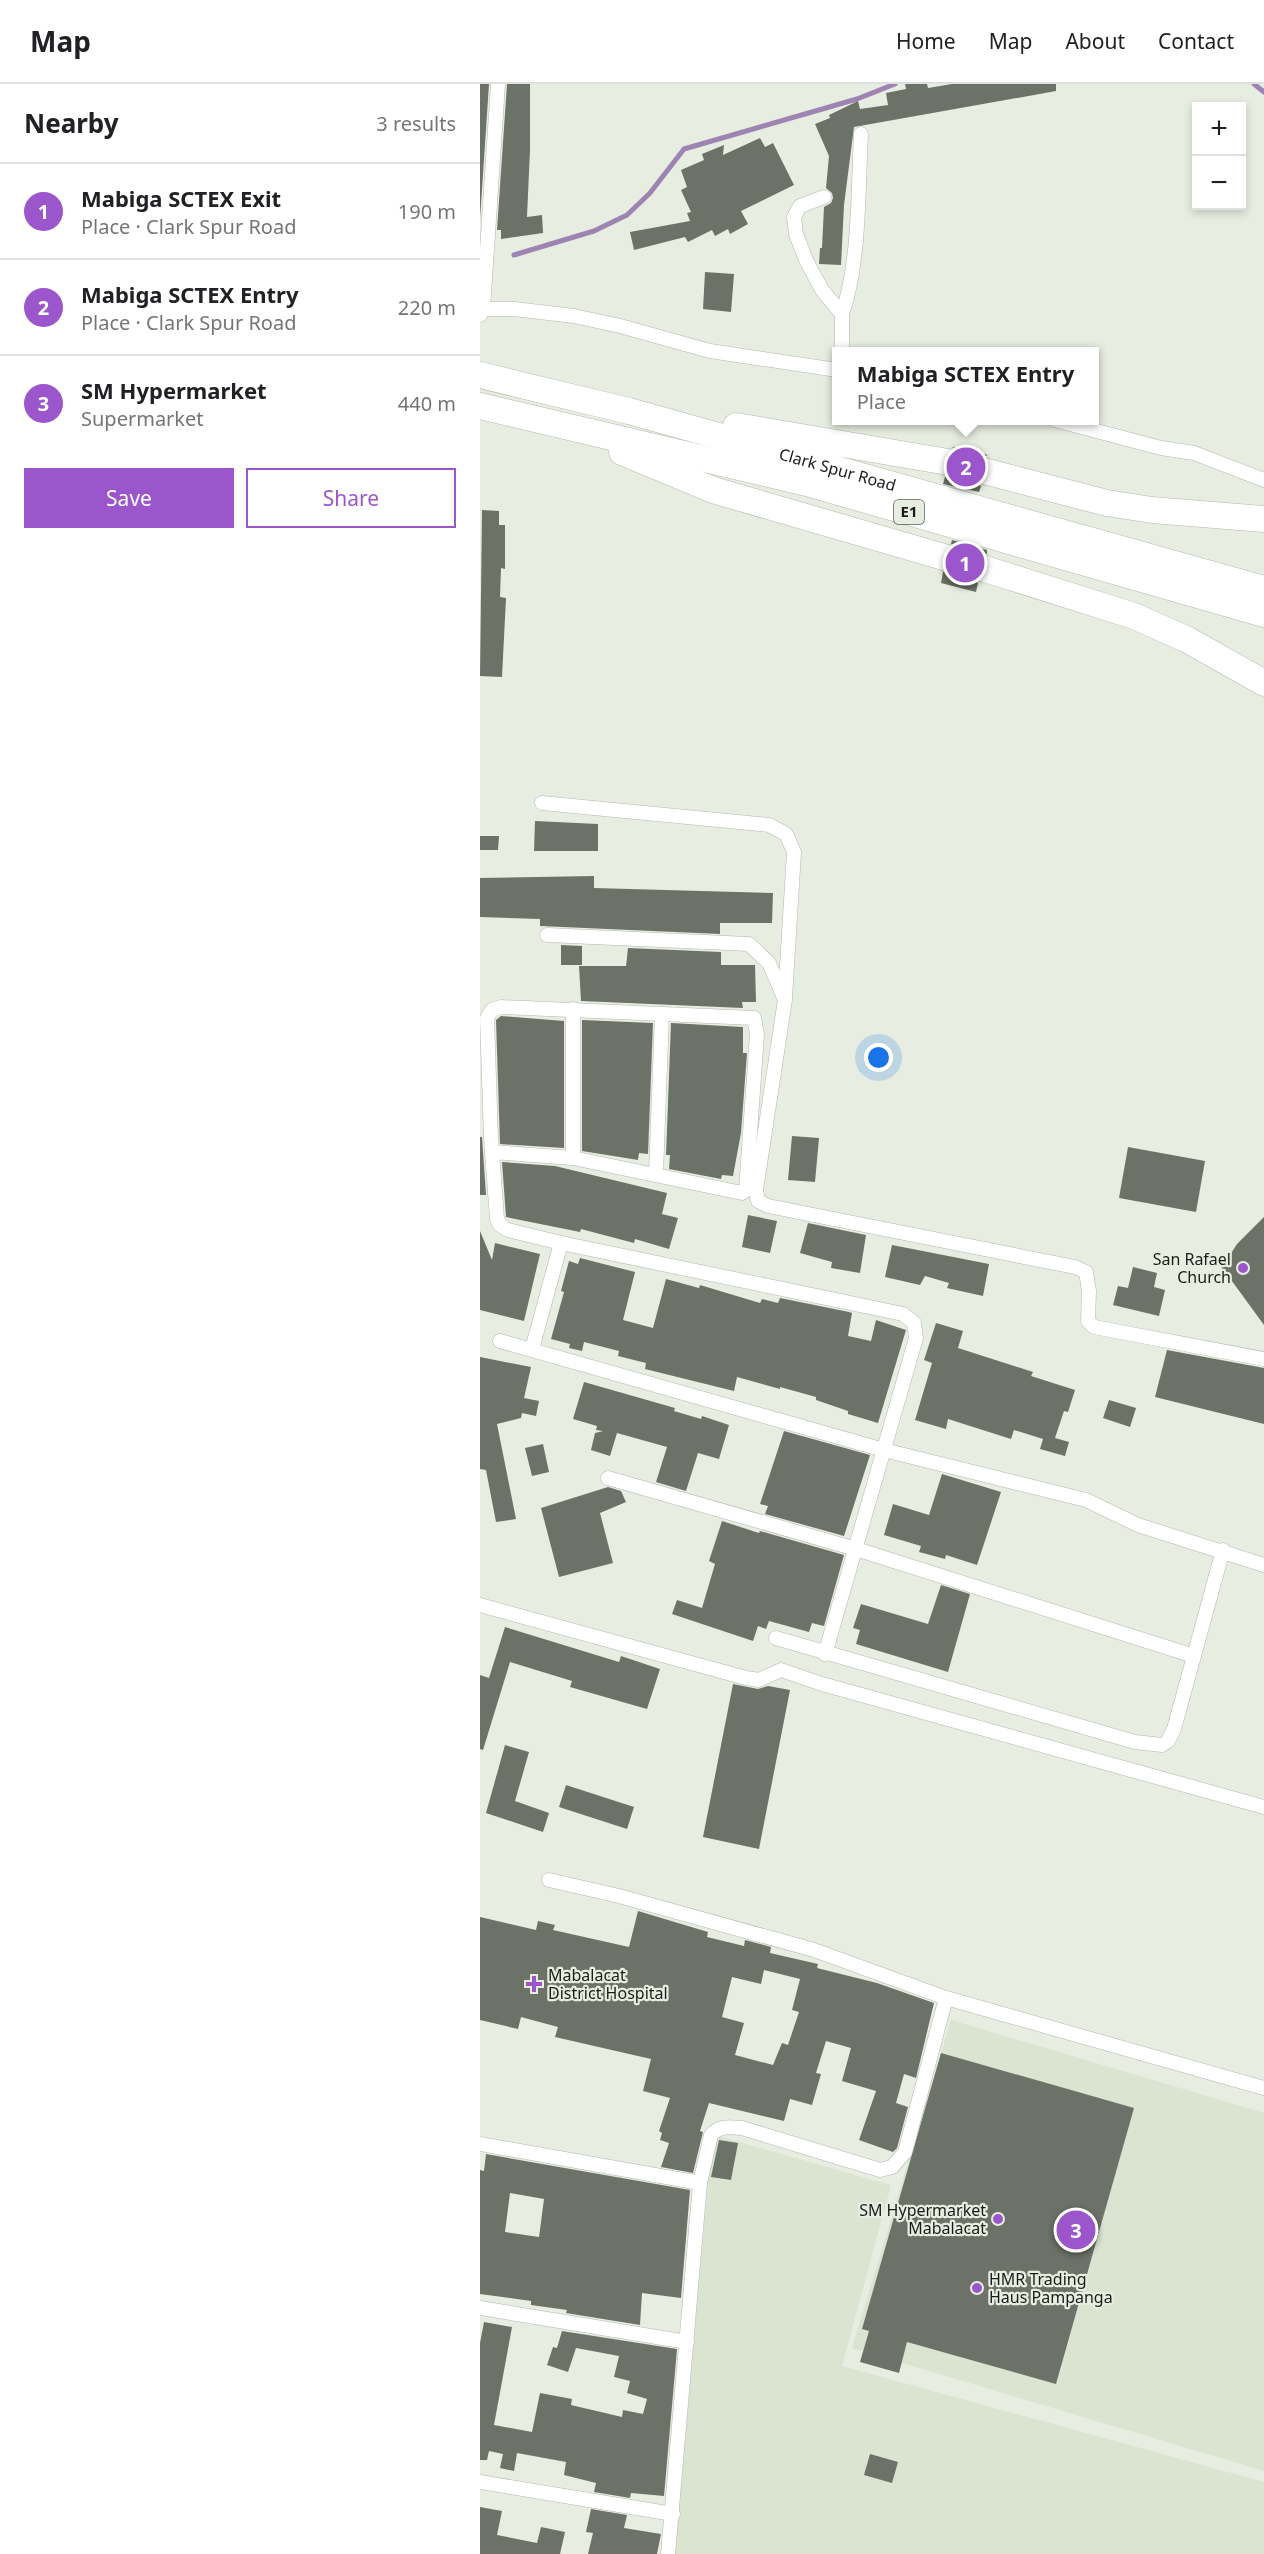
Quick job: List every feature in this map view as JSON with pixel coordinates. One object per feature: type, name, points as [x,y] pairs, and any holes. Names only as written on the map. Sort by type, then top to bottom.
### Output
[{"type":"highway","name":"Clark Spur Road","points":[[480,375],[629,411],[1264,589]]},
{"type":"highway","name":"Clark Spur Road","points":[[480,406],[807,483],[1264,614]]},
{"type":"highway","points":[[629,411],[841,443],[948,462]]},
{"type":"highway","points":[[553,423],[713,490],[947,558]]},
{"type":"highway","points":[[984,471],[1107,503],[1152,510],[1264,519]]},
{"type":"highway","points":[[982,568],[1153,624],[1188,640],[1264,683]]},
{"type":"street","points":[[498,84],[481,312],[514,309],[574,316],[710,351],[832,369]]},
{"type":"street","points":[[842,347],[842,314],[849,296],[853,272],[861,134]]},
{"type":"street","points":[[824,197],[800,206],[794,218],[796,234],[806,260],[822,290],[842,314]]},
{"type":"street","points":[[1074,425],[1161,448],[1194,453],[1264,480]]},
{"type":"street","points":[[542,803],[769,825],[786,834],[794,852],[785,1000],[756,1190],[758,1201],[768,1206],[1075,1267],[1086,1272],[1089,1291],[1088,1321],[1094,1327],[1264,1359]]},
{"type":"street","points":[[547,935],[749,944],[769,963],[785,1000]]},
{"type":"street","points":[[492,1152],[573,1158],[736,1193],[746,1190],[757,1034],[754,1018],[573,1009],[501,1007],[492,1010],[487,1018],[492,1152],[497,1219],[500,1225],[508,1230],[903,1314],[914,1323],[916,1338],[825,1654]]},
{"type":"street","points":[[573,1009],[573,1158]]},
{"type":"street","points":[[656,1174],[662,1014]]},
{"type":"street","points":[[532,1349],[561,1243]]},
{"type":"street","points":[[500,1341],[884,1450],[1086,1500],[1138,1524],[1264,1565]]},
{"type":"street","points":[[608,1478],[856,1549],[1194,1656]]},
{"type":"street","points":[[776,1638],[825,1654],[1152,1745],[1162,1745],[1168,1741],[1223,1550]]},
{"type":"street","points":[[480,1605],[746,1678],[759,1680],[781,1670],[816,1682],[1264,1807]]},
{"type":"street","points":[[549,1880],[619,1896],[814,1950],[946,1998],[1264,2088]]},
{"type":"street","points":[[668,2554],[700,2183],[711,2135],[716,2130],[726,2127],[742,2128],[880,2170],[892,2167],[905,2152],[946,1998]]},
{"type":"street","points":[[480,2144],[700,2183]]},
{"type":"street","points":[[480,2308],[687,2342]]},
{"type":"street","points":[[480,2482],[673,2514]]},
{"type":"shaded area","points":[[951,2020],[1264,2113],[1264,2471],[852,2348]]},
{"type":"shaded area","points":[[718,2136],[891,2185],[842,2366],[1264,2482],[1264,2554],[675,2554],[711,2148]]},
{"type":"building","points":[[480,84],[489,84],[480,219]]},
{"type":"building","points":[[507,84],[530,84],[527,217],[542,215],[543,233],[501,239],[501,230],[497,230]]},
{"type":"building","points":[[905,84],[927,84],[928,88],[952,84],[1056,84],[1056,91],[854,127],[844,205],[841,265],[819,264],[824,207],[831,203],[833,198],[832,193],[826,188],[829,156],[815,124],[858,101],[860,109],[888,105],[886,93],[906,89]]},
{"type":"building","points":[[760,138],[765,147],[773,143],[794,185],[741,211],[748,224],[730,234],[728,229],[715,236],[712,230],[688,242],[685,237],[634,250],[630,232],[690,221],[687,213],[691,212],[681,190],[687,187],[681,170],[704,160],[702,154],[724,145],[723,155]]},
{"type":"building","points":[[705,272],[734,274],[731,312],[703,309]]},
{"type":"building","points":[[952,447],[988,455],[974,460],[969,468],[973,481],[981,486],[979,492],[943,484],[945,477],[954,476],[963,465],[962,456]]},
{"type":"building","points":[[482,510],[499,511],[499,525],[505,525],[505,569],[501,568],[500,597],[506,598],[502,677],[480,676]]},
{"type":"building","points":[[952,540],[987,550],[987,554],[979,553],[972,557],[968,564],[971,578],[978,583],[976,592],[941,583],[943,572],[957,569],[962,562],[957,547],[951,544]]},
{"type":"building","points":[[535,821],[598,824],[598,851],[534,851]]},
{"type":"building","points":[[480,836],[499,836],[498,850],[480,850]]},
{"type":"building","points":[[594,876],[594,888],[773,893],[772,923],[720,923],[720,934],[540,926],[540,919],[480,917],[480,878]]},
{"type":"building","points":[[561,945],[582,946],[582,965],[561,965]]},
{"type":"building","points":[[628,948],[721,952],[721,965],[755,965],[756,1002],[742,1002],[743,1008],[581,1001],[579,966],[626,966]]},
{"type":"building","points":[[501,1016],[564,1021],[564,1148],[500,1144],[496,1020]]},
{"type":"building","points":[[582,1020],[653,1023],[648,1154],[639,1153],[638,1160],[582,1151]]},
{"type":"building","points":[[671,1023],[743,1027],[743,1053],[747,1053],[741,1133],[733,1176],[722,1175],[721,1179],[669,1169],[670,1155],[666,1155]]},
{"type":"building","points":[[792,1136],[819,1138],[815,1182],[788,1180]]},
{"type":"building","points":[[480,1137],[482,1137],[486,1195],[480,1195]]},
{"type":"building","points":[[1128,1147],[1205,1161],[1196,1212],[1119,1198]]},
{"type":"building","points":[[502,1162],[555,1166],[667,1193],[662,1214],[678,1218],[669,1249],[635,1239],[634,1243],[581,1229],[580,1232],[506,1217]]},
{"type":"building","points":[[748,1215],[777,1221],[770,1253],[742,1247]]},
{"type":"building","name":"San Rafael Church","points":[[1264,1217],[1264,1325],[1229,1277],[1222,1275],[1222,1260],[1230,1255],[1237,1244]]},
{"type":"building","points":[[808,1223],[866,1235],[860,1273],[831,1268],[832,1262],[800,1253]]},
{"type":"building","points":[[480,1231],[492,1260],[495,1243],[540,1254],[524,1321],[480,1310]]},
{"type":"building","points":[[892,1245],[989,1264],[983,1296],[947,1288],[949,1283],[925,1276],[920,1285],[885,1277]]},
{"type":"building","points":[[580,1258],[635,1272],[623,1320],[653,1328],[666,1279],[699,1288],[700,1285],[760,1303],[762,1299],[778,1303],[780,1298],[849,1312],[852,1313],[848,1336],[871,1341],[876,1320],[906,1330],[878,1423],[848,1414],[848,1411],[816,1400],[816,1397],[780,1387],[780,1389],[737,1377],[734,1391],[645,1369],[646,1363],[618,1356],[619,1351],[584,1342],[582,1351],[569,1348],[570,1344],[551,1339],[564,1292],[561,1291],[569,1261],[578,1264]]},
{"type":"building","points":[[1133,1267],[1157,1273],[1154,1287],[1165,1290],[1159,1316],[1113,1305],[1118,1286],[1128,1288]]},
{"type":"building","points":[[936,1323],[963,1331],[958,1348],[1033,1372],[1031,1376],[1075,1390],[1068,1412],[1064,1411],[1055,1438],[1069,1442],[1065,1456],[1040,1449],[1043,1439],[1014,1430],[1011,1439],[948,1419],[946,1429],[915,1420],[932,1363],[924,1360]]},
{"type":"building","points":[[1167,1350],[1264,1368],[1264,1424],[1155,1397]]},
{"type":"building","points":[[480,1357],[531,1367],[524,1398],[539,1401],[536,1416],[522,1413],[521,1418],[497,1424],[516,1519],[496,1522],[486,1470],[480,1469]]},
{"type":"building","points":[[584,1382],[675,1408],[674,1411],[701,1419],[702,1416],[729,1425],[719,1459],[698,1453],[686,1491],[656,1482],[667,1447],[617,1433],[610,1456],[591,1450],[595,1433],[603,1431],[596,1430],[597,1426],[573,1419]]},
{"type":"building","points":[[1109,1400],[1136,1408],[1130,1427],[1103,1418]]},
{"type":"building","points":[[784,1431],[870,1455],[844,1536],[765,1514],[768,1506],[760,1504]]},
{"type":"building","points":[[543,1444],[549,1472],[532,1476],[525,1448]]},
{"type":"building","points":[[942,1474],[1001,1492],[977,1565],[946,1555],[945,1559],[919,1552],[921,1546],[884,1535],[893,1504],[929,1515]]},
{"type":"building","points":[[608,1487],[621,1491],[626,1502],[600,1513],[613,1563],[559,1577],[541,1508]]},
{"type":"building","points":[[722,1521],[844,1555],[824,1626],[812,1623],[809,1632],[769,1621],[766,1629],[758,1626],[753,1641],[672,1614],[677,1600],[702,1608],[715,1564],[709,1561]]},
{"type":"building","points":[[941,1585],[970,1594],[948,1672],[856,1644],[860,1630],[853,1628],[861,1604],[928,1624]]},
{"type":"building","points":[[505,1627],[619,1662],[621,1656],[660,1669],[647,1709],[570,1687],[572,1681],[510,1662],[483,1750],[480,1749],[480,1675],[489,1678]]},
{"type":"building","points":[[733,1684],[758,1689],[768,1686],[790,1690],[759,1849],[703,1837]]},
{"type":"building","points":[[505,1745],[529,1752],[515,1801],[549,1813],[543,1832],[486,1813]]},
{"type":"building","points":[[566,1785],[634,1807],[627,1829],[559,1807]]},
{"type":"building","points":[[638,1911],[708,1932],[707,1937],[744,1946],[745,1940],[771,1947],[770,1953],[818,1964],[817,1968],[877,1983],[934,2003],[916,2078],[904,2074],[896,2103],[908,2107],[897,2148],[893,2152],[859,2140],[876,2091],[842,2081],[851,2048],[826,2041],[816,2073],[821,2074],[812,2105],[790,2099],[784,2121],[709,2103],[700,2131],[703,2132],[693,2173],[661,2167],[669,2143],[660,2140],[662,2133],[659,2131],[670,2098],[643,2091],[651,2059],[555,2037],[558,2027],[521,2017],[518,2029],[480,2020],[480,1917],[536,1930],[538,1921],[555,1925],[553,1930],[629,1947]],"holes":[[[764,1970],[800,1979],[792,2010],[799,2012],[788,2045],[782,2043],[773,2065],[735,2055],[744,2023],[722,2017],[732,1977],[761,1984]]]},
{"type":"building","name":"SM Hypermarket Mabalacat","points":[[941,2053],[1134,2108],[1056,2384],[907,2342],[899,2373],[860,2362],[869,2331],[862,2329]]},
{"type":"building","points":[[719,2140],[738,2143],[731,2180],[711,2177]]},
{"type":"building","points":[[486,2154],[690,2190],[681,2298],[642,2293],[640,2325],[566,2313],[567,2310],[531,2305],[531,2301],[480,2294],[480,2170],[484,2171]],"holes":[[[510,2193],[544,2199],[539,2237],[505,2232]]]},
{"type":"building","points":[[484,2322],[512,2327],[494,2425],[532,2432],[540,2393],[572,2399],[571,2405],[622,2417],[623,2410],[643,2414],[647,2399],[627,2393],[630,2381],[614,2377],[619,2356],[576,2348],[568,2372],[547,2365],[553,2347],[557,2348],[562,2331],[677,2349],[664,2496],[631,2493],[630,2498],[594,2492],[596,2483],[564,2475],[566,2462],[517,2453],[514,2471],[500,2468],[503,2454],[489,2451],[487,2460],[480,2460],[480,2343]]},
{"type":"building","points":[[870,2454],[898,2462],[892,2483],[864,2475]]},
{"type":"building","points":[[480,2507],[502,2511],[497,2535],[537,2543],[541,2527],[565,2532],[560,2554],[480,2554]]},
{"type":"building","points":[[591,2509],[627,2515],[624,2528],[661,2534],[657,2554],[588,2554],[593,2533],[586,2532]]},
{"type":"waterway","points":[[514,255],[594,231],[627,215],[650,193],[684,149],[857,99],[895,84]]},
{"type":"waterway","points":[[1254,84],[1264,92]]},
{"type":"tunnel","points":[[948,462],[984,471]]},
{"type":"tunnel","points":[[947,558],[982,568]]},
{"type":"place","name":"Mabiga SCTEX Entry","points":[[966,467]]},
{"type":"place","name":"Mabiga SCTEX Exit","points":[[965,563]]},
{"type":"place","name":"San Rafael Church","points":[[1243,1268]]},
{"type":"place","name":"Mabalacat District Hospital","points":[[534,1984]]},
{"type":"place","name":"SM Hypermarket Mabalacat","points":[[998,2219]]},
{"type":"place","name":"SM Hypermarket","points":[[1076,2230]]},
{"type":"place","name":"HMR Trading Haus Pampanga","points":[[977,2288]]}]
